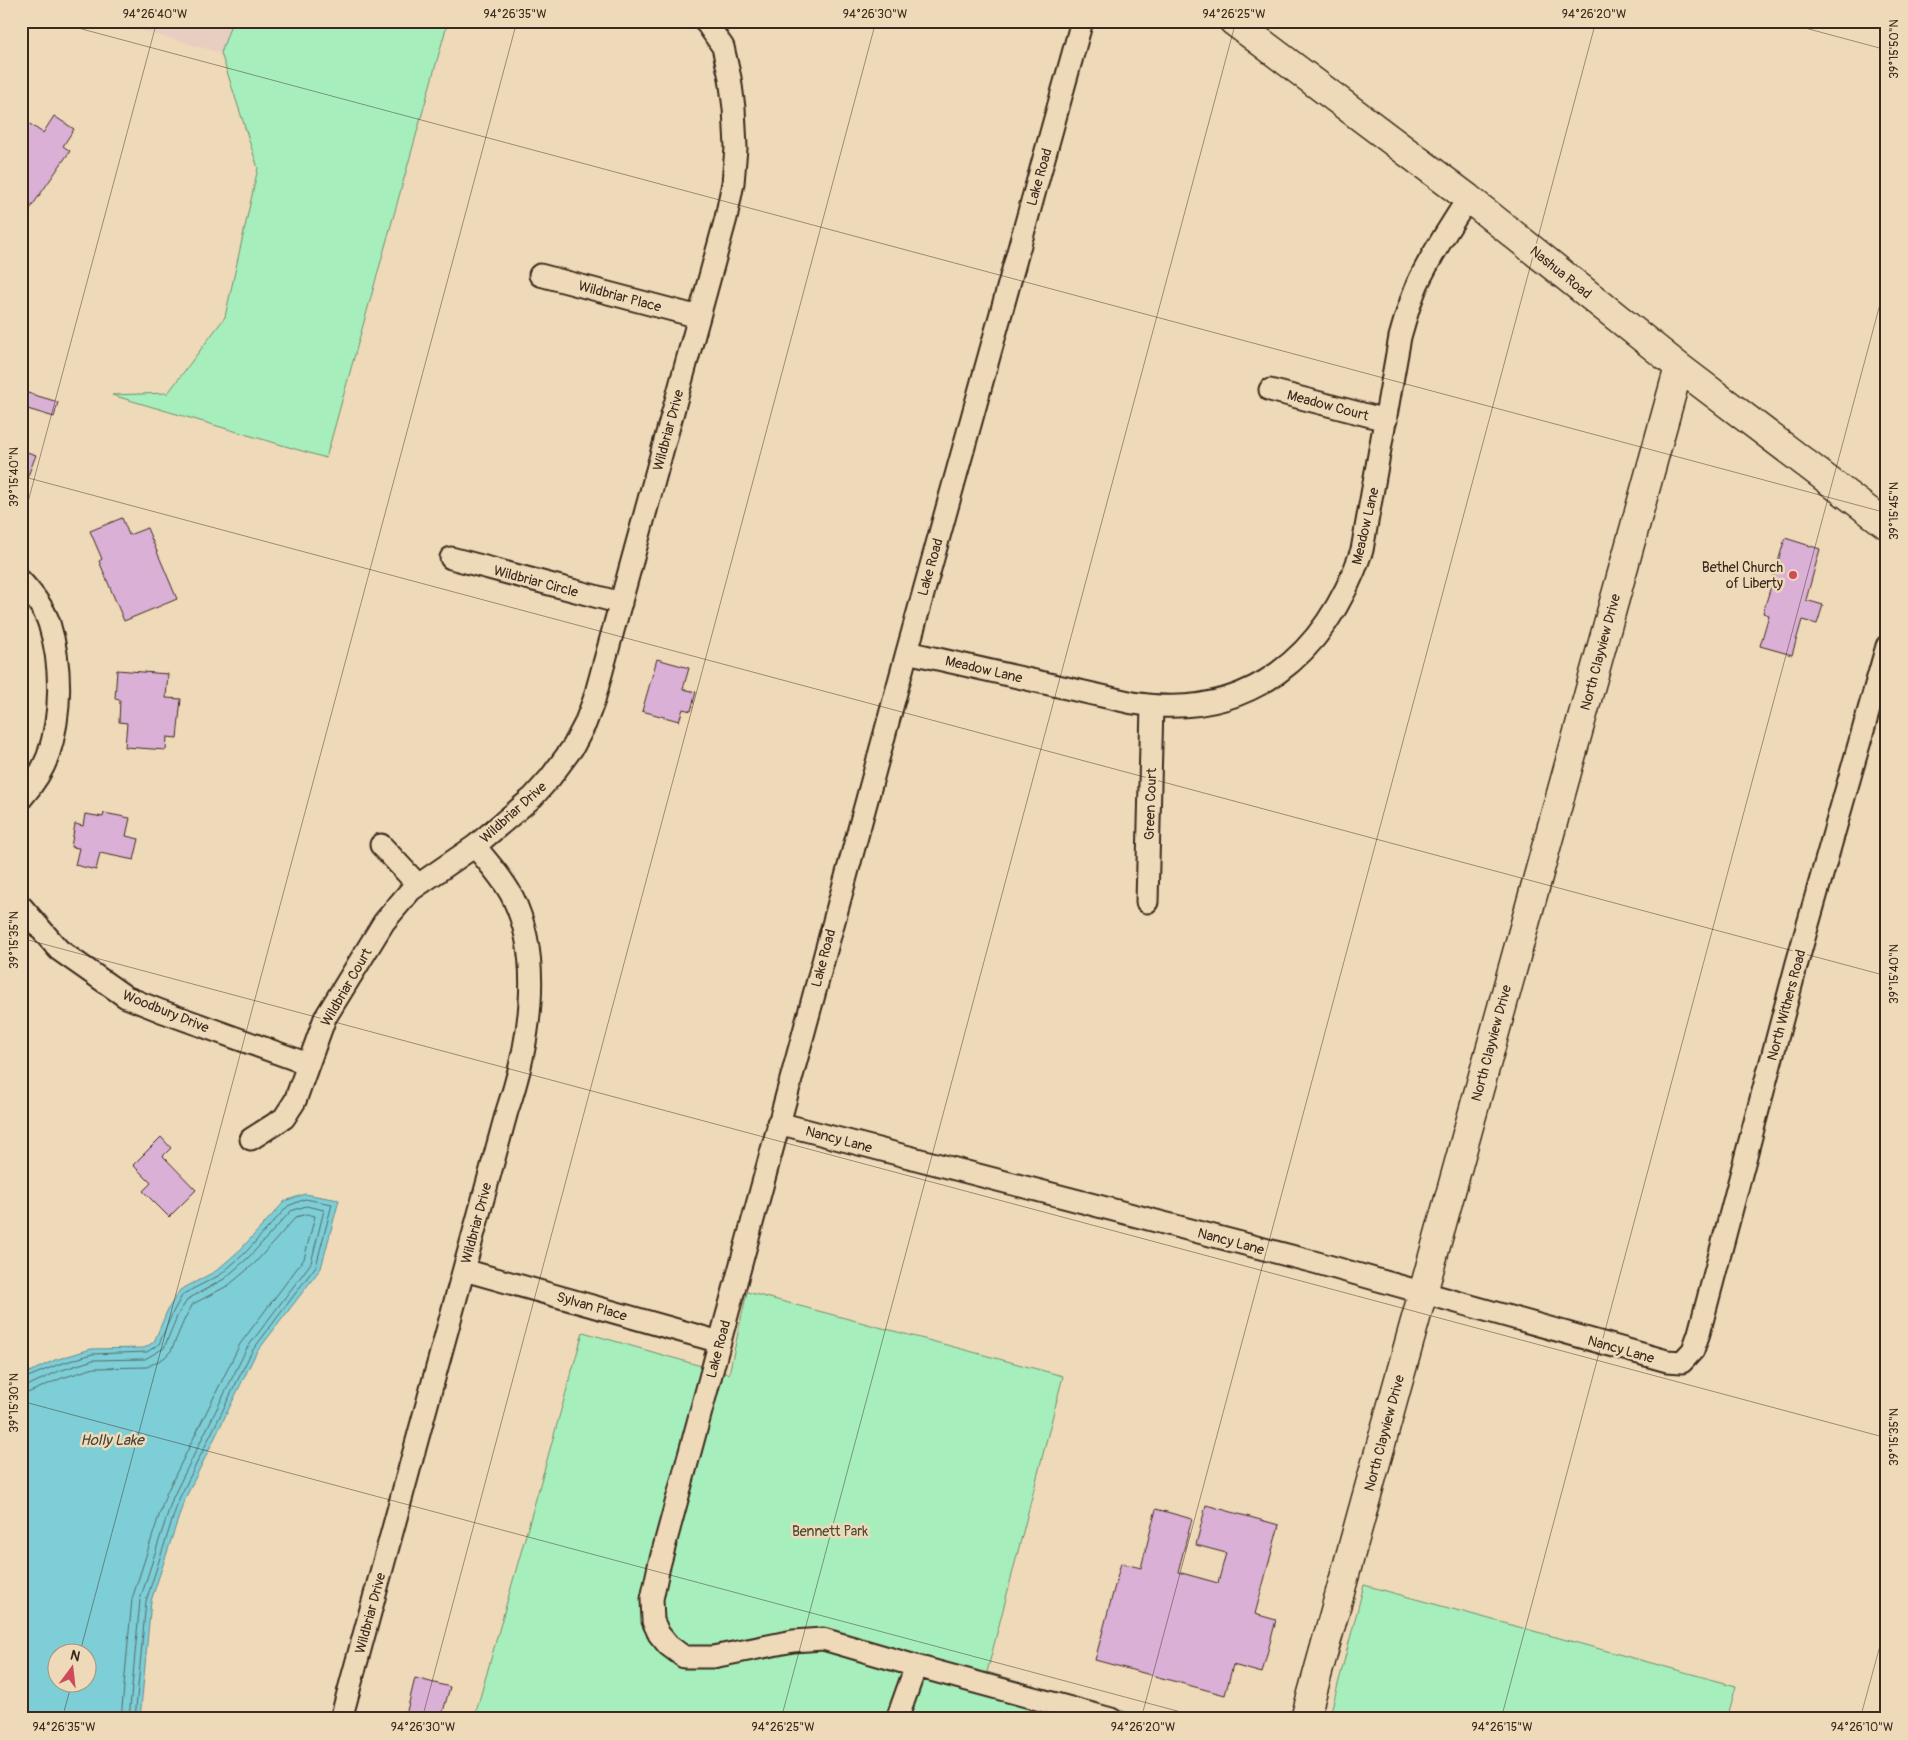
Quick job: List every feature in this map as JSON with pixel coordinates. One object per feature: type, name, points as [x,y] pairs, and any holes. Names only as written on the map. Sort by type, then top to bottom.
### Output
[{"type":"street","name":"Wildbriar Drive","points":[[341,1719],[521,1064],[527,1032],[530,991],[529,966],[523,924],[508,889],[475,846],[533,797],[573,747],[585,724],[594,700],[726,218],[736,148],[734,108],[722,47],[705,21]]},
{"type":"street","name":"Lake Road","points":[[1082,21],[778,1123],[659,1566],[652,1599],[653,1621],[659,1634],[668,1645],[684,1658],[713,1658],[793,1641],[823,1639],[1111,1719]]},
{"type":"street","name":"Nashua Road","points":[[1233,21],[1468,198],[1679,367],[1884,518]]},
{"type":"street","name":"Meadow Lane","points":[[907,652],[1152,706],[1178,707],[1204,704],[1228,698],[1274,676],[1295,660],[1313,641],[1330,618],[1346,592],[1360,557],[1400,337],[1407,310],[1417,285],[1430,261],[1468,198]]},
{"type":"street","name":"Wildbriar Place","points":[[540,275],[699,317]]},
{"type":"street","name":"North Clayview Drive","points":[[1305,1719],[1679,367]]},
{"type":"street","name":"Meadow Court","points":[[1270,390],[1386,420]]},
{"type":"street","name":"Wildbriar Circle","points":[[451,558],[621,603]]},
{"type":"street","points":[[21,581],[32,592],[48,622],[59,676],[55,729],[47,758],[34,782],[21,799]]},
{"type":"street","name":"North Withers Road","points":[[1682,1362],[1692,1350],[1699,1333],[1797,962],[1887,646]]},
{"type":"street","name":"Green Court","points":[[1147,902],[1152,706]]},
{"type":"street","points":[[381,844],[418,885]]},
{"type":"street","name":"Wildbriar Court","points":[[250,1139],[284,1118],[295,1101],[325,1018],[384,922],[411,890],[475,846]]},
{"type":"street","name":"Woodbury Drive","points":[[21,906],[59,950],[126,997],[308,1064]]},
{"type":"street","name":"Nancy Lane","points":[[778,1123],[1314,1262],[1667,1361],[1682,1362]]},
{"type":"street","name":"Sylvan Place","points":[[464,1270],[720,1342]]},
{"type":"street","points":[[897,1719],[916,1666]]},
{"type":"shaded area","points":[[108,21],[232,21],[221,53]]},
{"type":"green space","points":[[232,21],[448,21],[326,458],[112,395],[168,393],[225,317],[258,168],[221,53]]},
{"type":"green space","name":"Bennett Park","points":[[747,1292],[1063,1376],[987,1672],[1151,1719],[474,1719],[583,1332],[729,1374]]},
{"type":"green space","points":[[1364,1585],[1736,1686],[1727,1719],[1329,1719]]},
{"type":"water","name":"Holly Lake","points":[[305,1194],[339,1200],[321,1268],[256,1353],[184,1501],[151,1601],[140,1719],[21,1719],[21,1376],[55,1360],[91,1349],[144,1348],[154,1342],[168,1309],[180,1290],[216,1271],[241,1249],[285,1201]]},
{"type":"building","points":[[54,116],[74,129],[63,146],[70,151],[21,222],[21,118],[43,133]]},
{"type":"building","points":[[21,391],[58,402],[54,417],[21,407]]},
{"type":"building","points":[[21,450],[36,455],[24,486],[21,484]]},
{"type":"building","points":[[122,518],[129,535],[147,528],[177,599],[124,621],[99,561],[102,559],[90,531]]},
{"type":"building","name":"Bethel Church of Liberty","points":[[1785,538],[1820,549],[1806,600],[1823,605],[1817,624],[1802,620],[1792,655],[1760,646],[1769,615],[1763,613]]},
{"type":"building","points":[[657,659],[689,668],[683,689],[696,692],[691,711],[683,709],[679,721],[642,711]]},
{"type":"building","points":[[117,670],[168,674],[166,698],[181,699],[177,738],[167,737],[166,750],[125,747],[127,723],[119,722],[120,700],[115,699]]},
{"type":"building","points":[[104,813],[130,818],[126,836],[139,839],[134,860],[100,853],[96,870],[75,865],[79,848],[71,847],[75,824],[83,826],[85,814],[103,817]]},
{"type":"building","points":[[161,1137],[171,1148],[163,1156],[196,1190],[169,1217],[143,1191],[151,1183],[133,1165]]},
{"type":"building","points":[[1206,1505],[1279,1525],[1255,1614],[1276,1620],[1262,1673],[1233,1665],[1225,1695],[1095,1660],[1121,1563],[1141,1568],[1156,1509],[1192,1519],[1178,1572],[1218,1583],[1226,1553],[1196,1545]]},
{"type":"building","points":[[415,1678],[450,1687],[441,1719],[405,1719]]},
{"type":"place","name":"Bethel Church of Liberty","points":[[1793,575]]}]
